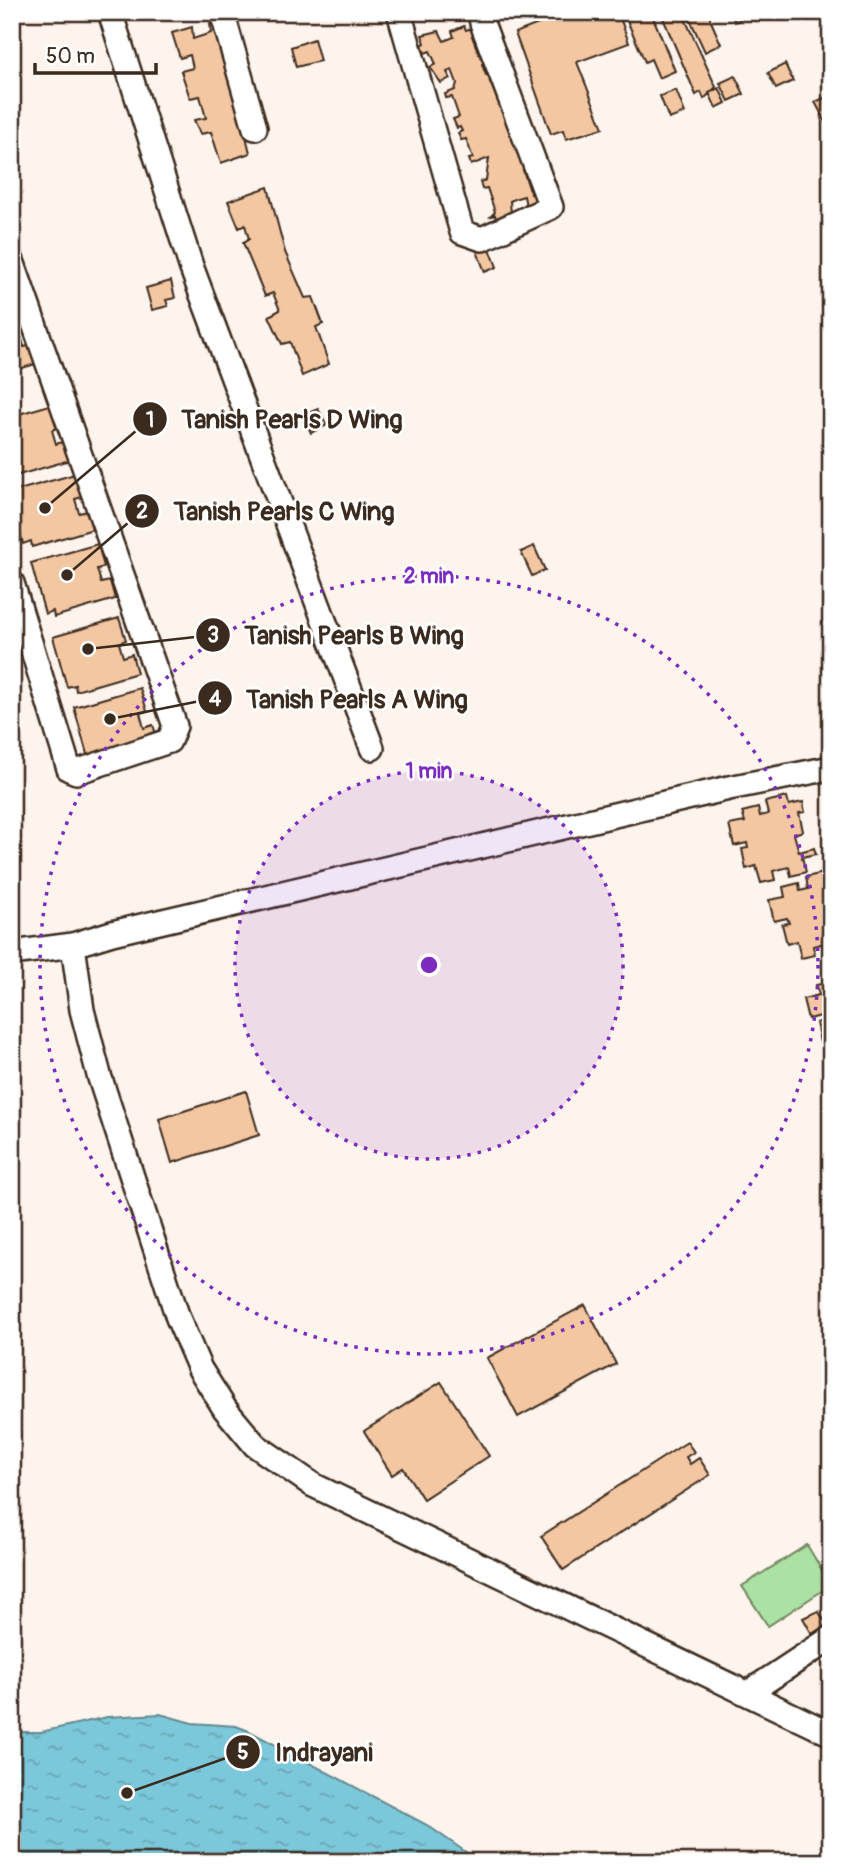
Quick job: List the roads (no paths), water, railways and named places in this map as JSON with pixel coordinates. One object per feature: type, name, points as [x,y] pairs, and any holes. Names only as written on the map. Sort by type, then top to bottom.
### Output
[{"type":"street","points":[[110,12],[191,266],[372,748]]},
{"type":"street","points":[[222,12],[255,128]]},
{"type":"street","points":[[399,12],[462,232],[482,239],[551,207],[480,12]]},
{"type":"street","points":[[12,261],[175,726],[169,741],[76,772],[69,769],[64,761],[12,583]]},
{"type":"street","points":[[12,953],[73,944],[729,788],[831,768]]},
{"type":"street","points":[[73,944],[82,1010],[99,1075],[178,1318],[200,1369],[225,1409],[256,1445],[313,1485],[831,1734]]},
{"type":"street","points":[[748,1693],[831,1638]]},
{"type":"water","points":[[160,1714],[192,1723],[236,1726],[249,1731],[427,1825],[480,1862],[12,1862],[12,1732],[41,1732],[107,1717]]},
{"type":"place","name":"Tanish Pearls D Wing","points":[[45,508]]},
{"type":"place","name":"Tanish Pearls C Wing","points":[[67,575]]},
{"type":"place","name":"Tanish Pearls B Wing","points":[[88,649]]},
{"type":"place","name":"Tanish Pearls A Wing","points":[[110,719]]},
{"type":"place","name":"Indrayani","points":[[127,1793]]}]
